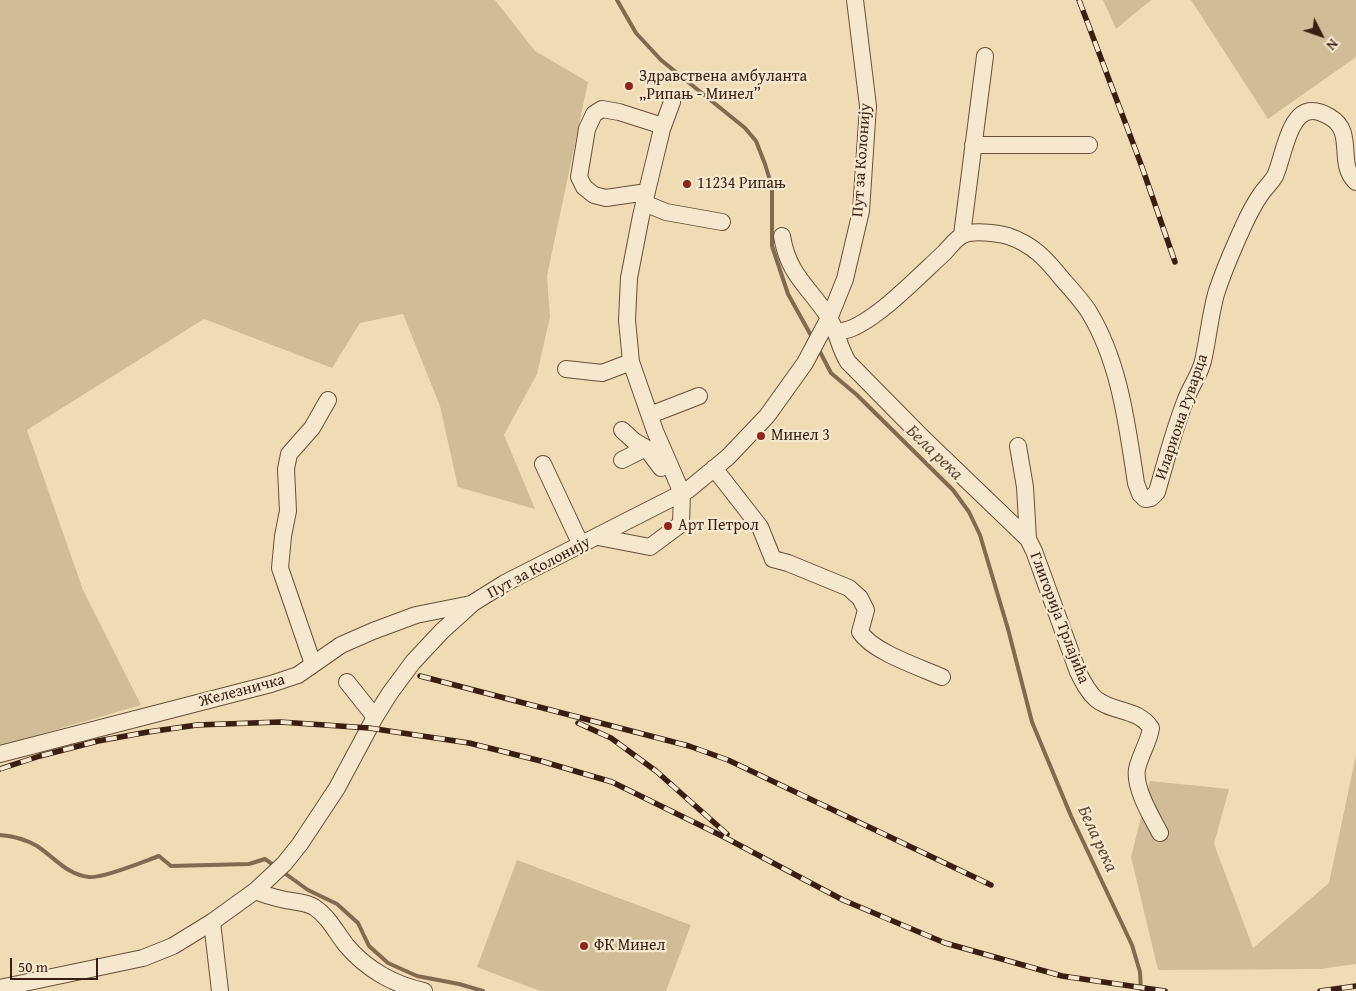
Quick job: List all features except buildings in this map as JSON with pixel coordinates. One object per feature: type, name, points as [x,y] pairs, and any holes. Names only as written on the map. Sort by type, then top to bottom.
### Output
[{"type":"street","name":"Пут за Колонију","points":[[0,988],[62,983],[143,958],[173,946],[212,922],[255,891],[271,878],[300,844],[337,788],[375,717],[413,662],[442,631],[474,604],[505,583],[682,493],[728,457],[767,416],[828,328],[845,279],[861,211],[868,106],[854,0]]},
{"type":"street","points":[[828,328],[848,330],[869,318],[952,246],[962,234],[986,56]]},
{"type":"street","points":[[598,536],[650,547],[681,524],[682,493],[652,423],[632,362],[627,320],[630,278],[645,197],[663,126],[672,102]]},
{"type":"street","points":[[663,126],[619,112],[602,110],[594,114],[587,129],[579,177],[584,188],[594,195],[606,198],[645,197],[666,212],[722,222]]},
{"type":"street","name":"Илариона Руварца","points":[[962,234],[976,232],[1000,234],[1022,241],[1040,253],[1088,310],[1100,331],[1115,371],[1136,483],[1140,494],[1145,498],[1152,498],[1157,492],[1186,398],[1203,363],[1216,294],[1230,257],[1243,227],[1260,196],[1274,177],[1287,138],[1296,121],[1305,113],[1312,110],[1322,112],[1337,120],[1344,129],[1347,142],[1347,165],[1351,178],[1356,182]]},
{"type":"street","points":[[973,145],[1089,145]]},
{"type":"street","name":"Глигорија Трлајића","points":[[782,236],[785,252],[793,270],[848,362],[926,441],[1028,539],[1078,672],[1087,689],[1096,700],[1138,715],[1146,720],[1152,728],[1150,738],[1137,769],[1137,778],[1142,796],[1160,832]]},
{"type":"street","points":[[566,369],[602,373],[632,362]]},
{"type":"street","points":[[622,460],[634,440],[652,423],[699,396]]},
{"type":"street","points":[[313,664],[280,568],[288,511],[286,468],[289,454],[312,428],[328,400]]},
{"type":"street","points":[[634,440],[661,468]]},
{"type":"street","points":[[1018,446],[1025,487],[1028,539]]},
{"type":"street","points":[[543,464],[581,545]]},
{"type":"street","points":[[714,468],[760,527],[773,559],[788,563],[849,588],[860,598],[866,610],[860,632],[865,640],[880,649],[942,677]]},
{"type":"street","name":"Железничка","points":[[0,754],[271,684],[298,675],[341,645],[373,630],[416,615],[474,604]]},
{"type":"street","points":[[347,682],[375,717]]},
{"type":"street","points":[[255,891],[313,906],[333,926],[358,958],[387,979],[424,991]]},
{"type":"street","points":[[212,922],[220,991]]},
{"type":"shaded area","points":[[0,0],[495,0],[535,51],[588,82],[547,276],[550,317],[537,374],[504,435],[535,509],[458,487],[440,406],[403,314],[360,323],[332,368],[204,319],[27,430],[83,590],[141,705],[0,746]]},
{"type":"shaded area","points":[[1103,0],[1151,0],[1116,29]]},
{"type":"shaded area","points":[[1191,0],[1356,0],[1356,57],[1268,119]]},
{"type":"shaded area","points":[[1356,755],[1356,964],[1320,969],[1158,970],[1131,857],[1150,781],[1229,789],[1214,844],[1253,948],[1329,883]]},
{"type":"shaded area","name":"ФК Минел","points":[[517,860],[691,925],[666,991],[540,991],[477,967]]},
{"type":"waterway","name":"Бела река","points":[[617,0],[636,33],[661,60],[745,128],[756,141],[772,187],[772,246],[788,294],[813,339]]},
{"type":"waterway","name":"Бела река","points":[[818,348],[831,373],[857,395],[953,490],[969,512],[980,535],[1008,629],[1032,722],[1071,816],[1132,945],[1140,972],[1141,991]]},
{"type":"waterway","points":[[0,835],[19,838],[32,844],[43,850],[67,869],[81,876],[89,877],[113,873],[159,856],[171,866],[249,864],[265,859],[275,866]]},
{"type":"waterway","points":[[283,872],[308,890],[337,904],[358,923],[369,946],[388,963],[417,976],[459,984],[483,991]]},
{"type":"railway","points":[[1079,0],[1142,167],[1175,262]]},
{"type":"railway","points":[[420,676],[689,746],[728,760],[991,885]]},
{"type":"railway","points":[[0,769],[40,756],[98,741],[197,725],[280,722],[369,728],[469,743],[541,761],[612,782],[724,837],[843,900],[945,943],[1062,976],[1165,991]]},
{"type":"railway","points":[[578,723],[611,738],[656,771],[727,834]]},
{"type":"railway","points":[[1320,991],[1356,986]]},
{"type":"place","name":"Здравствена амбуланта „Рипањ - Минел”","points":[[629,86]]},
{"type":"place","name":"11234 Рипањ","points":[[687,184]]},
{"type":"place","name":"Минел 3","points":[[761,436]]},
{"type":"place","name":"Арт Петрол","points":[[668,526]]},
{"type":"place","name":"ФК Минел","points":[[584,946]]}]
